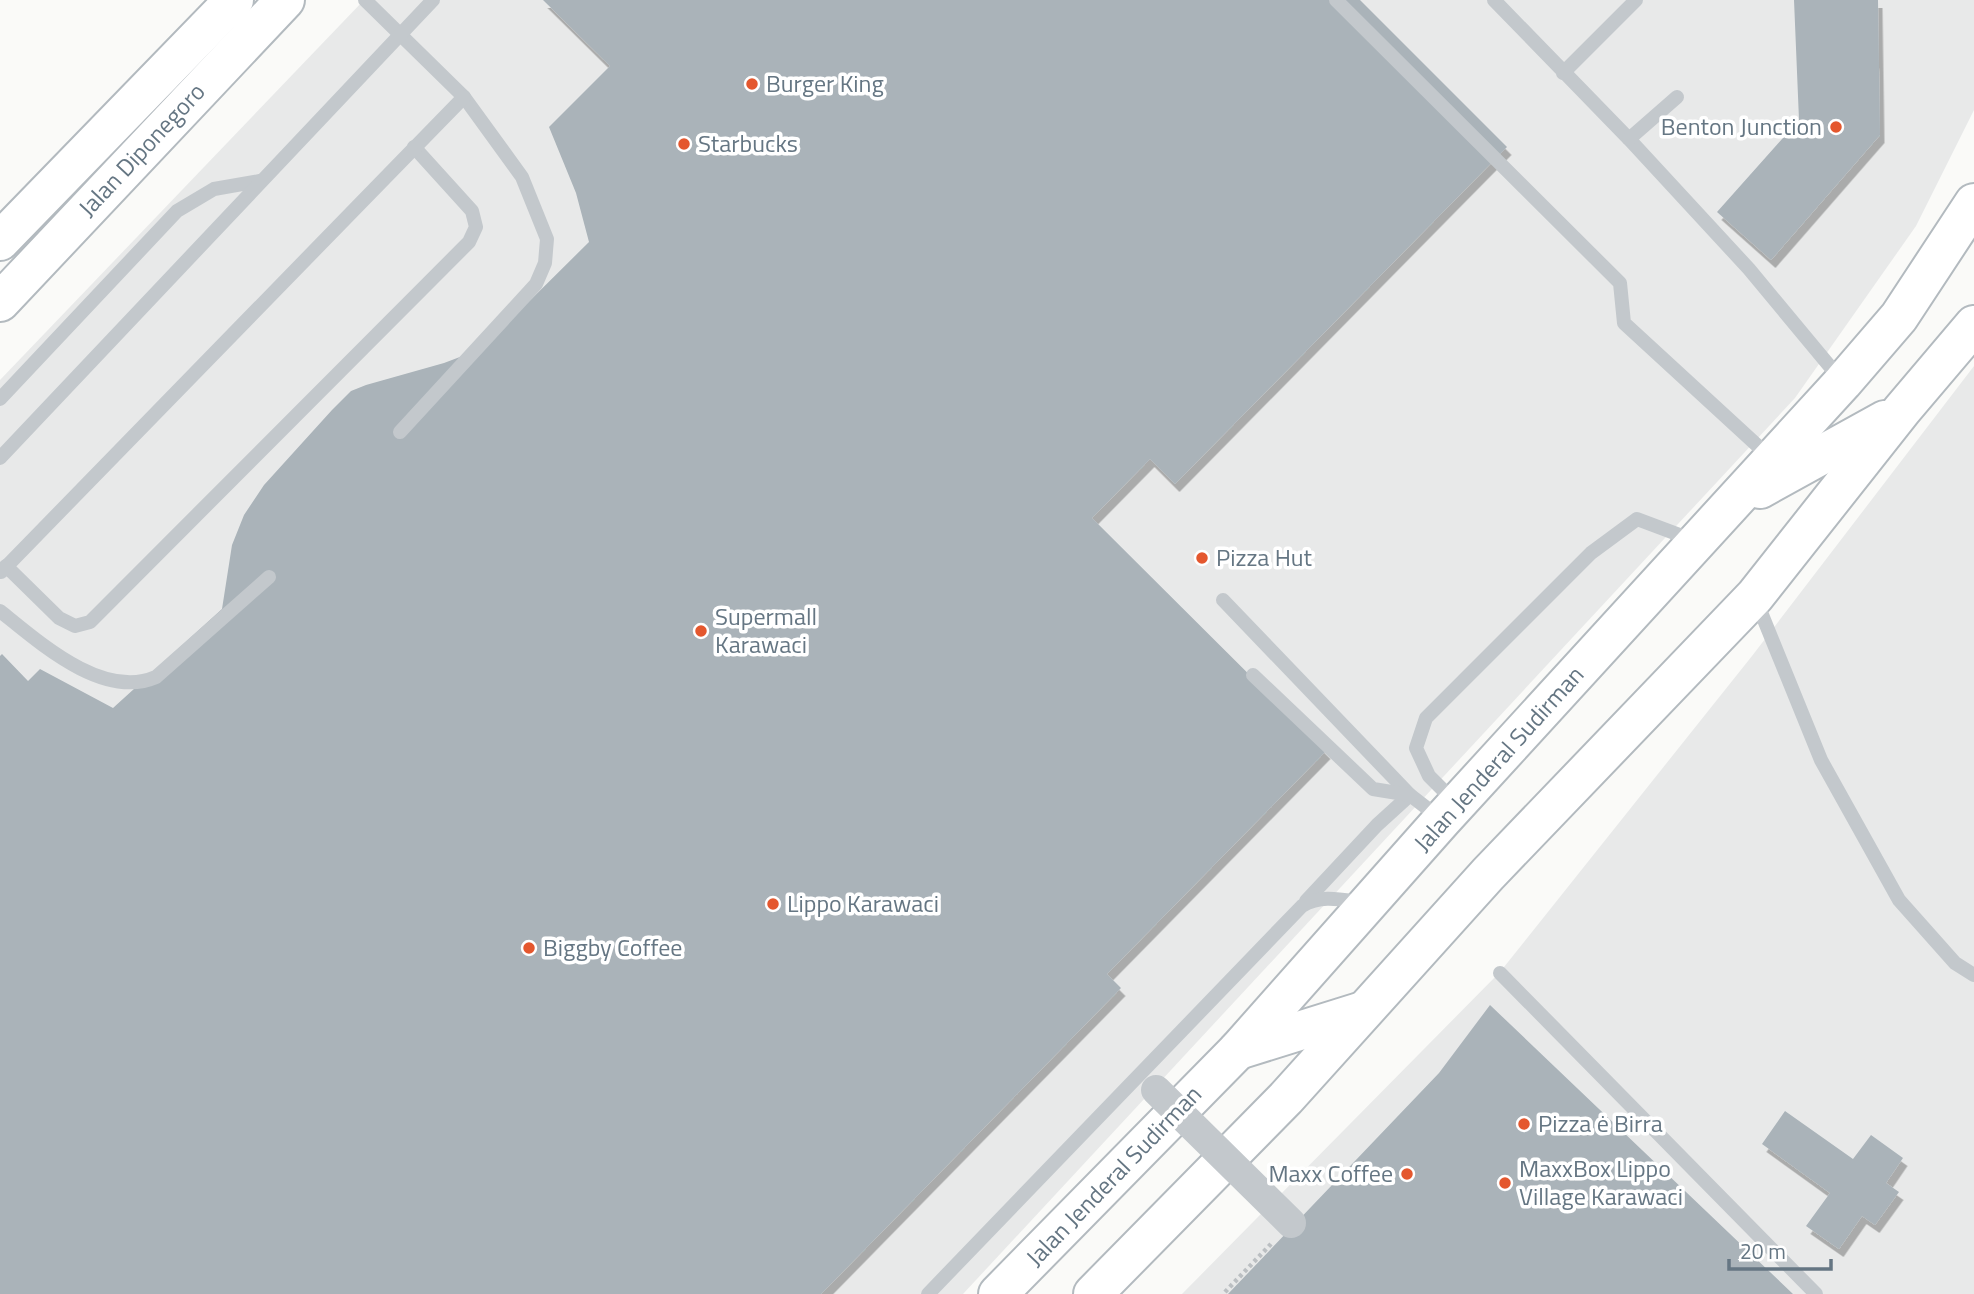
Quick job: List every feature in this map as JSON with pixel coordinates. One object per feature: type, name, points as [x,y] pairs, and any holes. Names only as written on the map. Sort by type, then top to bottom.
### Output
[{"type":"street","name":"Jalan Diponegoro","points":[[0,242],[234,0]]},
{"type":"street","name":"Jalan Diponegoro","points":[[0,302],[285,0]]},
{"type":"street","name":"Jalan Jenderal Sudirman","points":[[998,1294],[1238,1050],[1450,812],[1843,382],[1899,317],[1974,203]]},
{"type":"street","points":[[1093,1294],[1286,1098],[1488,874],[1755,596],[1902,410],[1974,325]]},
{"type":"street","points":[[1736,500],[1902,410]]},
{"type":"street","points":[[1238,1050],[1366,1011]]},
{"type":"street","points":[[1156,1090],[1291,1223]]},
{"type":"lane","points":[[365,0],[464,97],[522,177],[547,239],[545,263],[536,284],[400,432]]},
{"type":"lane","points":[[0,458],[433,0]]},
{"type":"lane","points":[[1336,0],[1620,283],[1624,323],[1773,460]]},
{"type":"lane","points":[[1494,0],[1629,139],[1749,269],[1843,382]]},
{"type":"lane","points":[[1563,73],[1636,0]]},
{"type":"lane","points":[[414,147],[472,211],[476,227],[470,242],[90,622],[75,626],[59,618],[3,570],[414,147],[464,97]]},
{"type":"lane","points":[[1629,139],[1678,97]]},
{"type":"lane","points":[[0,398],[177,211],[214,189],[260,181]]},
{"type":"lane","points":[[1450,812],[1416,748],[1426,718],[1591,553],[1637,520],[1698,541]]},
{"type":"lane","points":[[0,611],[50,651],[108,681],[143,683],[156,677],[269,577]]},
{"type":"lane","points":[[1755,596],[1821,760],[1899,900],[1955,963],[1974,975]]},
{"type":"lane","points":[[1223,600],[1410,795]]},
{"type":"lane","points":[[1253,675],[1373,789],[1410,795],[1450,812]]},
{"type":"lane","points":[[928,1294],[1377,825],[1410,795]]},
{"type":"lane","points":[[1302,905],[1326,898],[1369,903]]},
{"type":"lane","points":[[1500,973],[1816,1294]]},
{"type":"path","points":[[1225,1292],[1291,1223]]},
{"type":"shaded area","name":"Supermall Karawaci","points":[[364,0],[1974,0],[1974,110],[1916,226],[1795,398],[963,1294],[0,1294],[0,380]]},
{"type":"shaded area","points":[[1974,366],[1974,1294],[1182,1294],[1500,972],[1752,656]]},
{"type":"building","name":"Supermall Karawaci","points":[[543,0],[1360,0],[1507,147],[1175,484],[1150,459],[1092,518],[1326,751],[1107,974],[1121,988],[821,1294],[0,1294],[0,656],[2,654],[28,681],[40,669],[113,708],[222,609],[232,545],[244,515],[264,485],[351,391],[481,349],[589,242],[576,193],[549,127],[610,66]]},
{"type":"building","name":"Benton Junction","points":[[1794,0],[1878,0],[1880,135],[1771,260],[1717,212],[1799,120]]},
{"type":"building","name":"MaxxBox Lippo Village Karawaci","points":[[1490,1005],[1793,1294],[1228,1294],[1439,1073]]},
{"type":"building","points":[[1785,1111],[1853,1159],[1871,1135],[1903,1158],[1886,1183],[1899,1192],[1875,1225],[1862,1216],[1839,1249],[1806,1226],[1830,1193],[1762,1144]]},
{"type":"place","name":"Burger King","points":[[752,84]]},
{"type":"place","name":"Benton Junction","points":[[1836,127]]},
{"type":"place","name":"Starbucks","points":[[684,144]]},
{"type":"place","name":"Pizza Hut","points":[[1202,558]]},
{"type":"place","name":"Supermall Karawaci","points":[[701,631]]},
{"type":"place","name":"Lippo Karawaci","points":[[773,904]]},
{"type":"place","name":"Biggby Coffee","points":[[529,948]]},
{"type":"place","name":"Pizza ė Birra","points":[[1524,1124]]},
{"type":"place","name":"Maxx Coffee","points":[[1407,1174]]},
{"type":"place","name":"MaxxBox Lippo Village Karawaci","points":[[1505,1183]]}]
